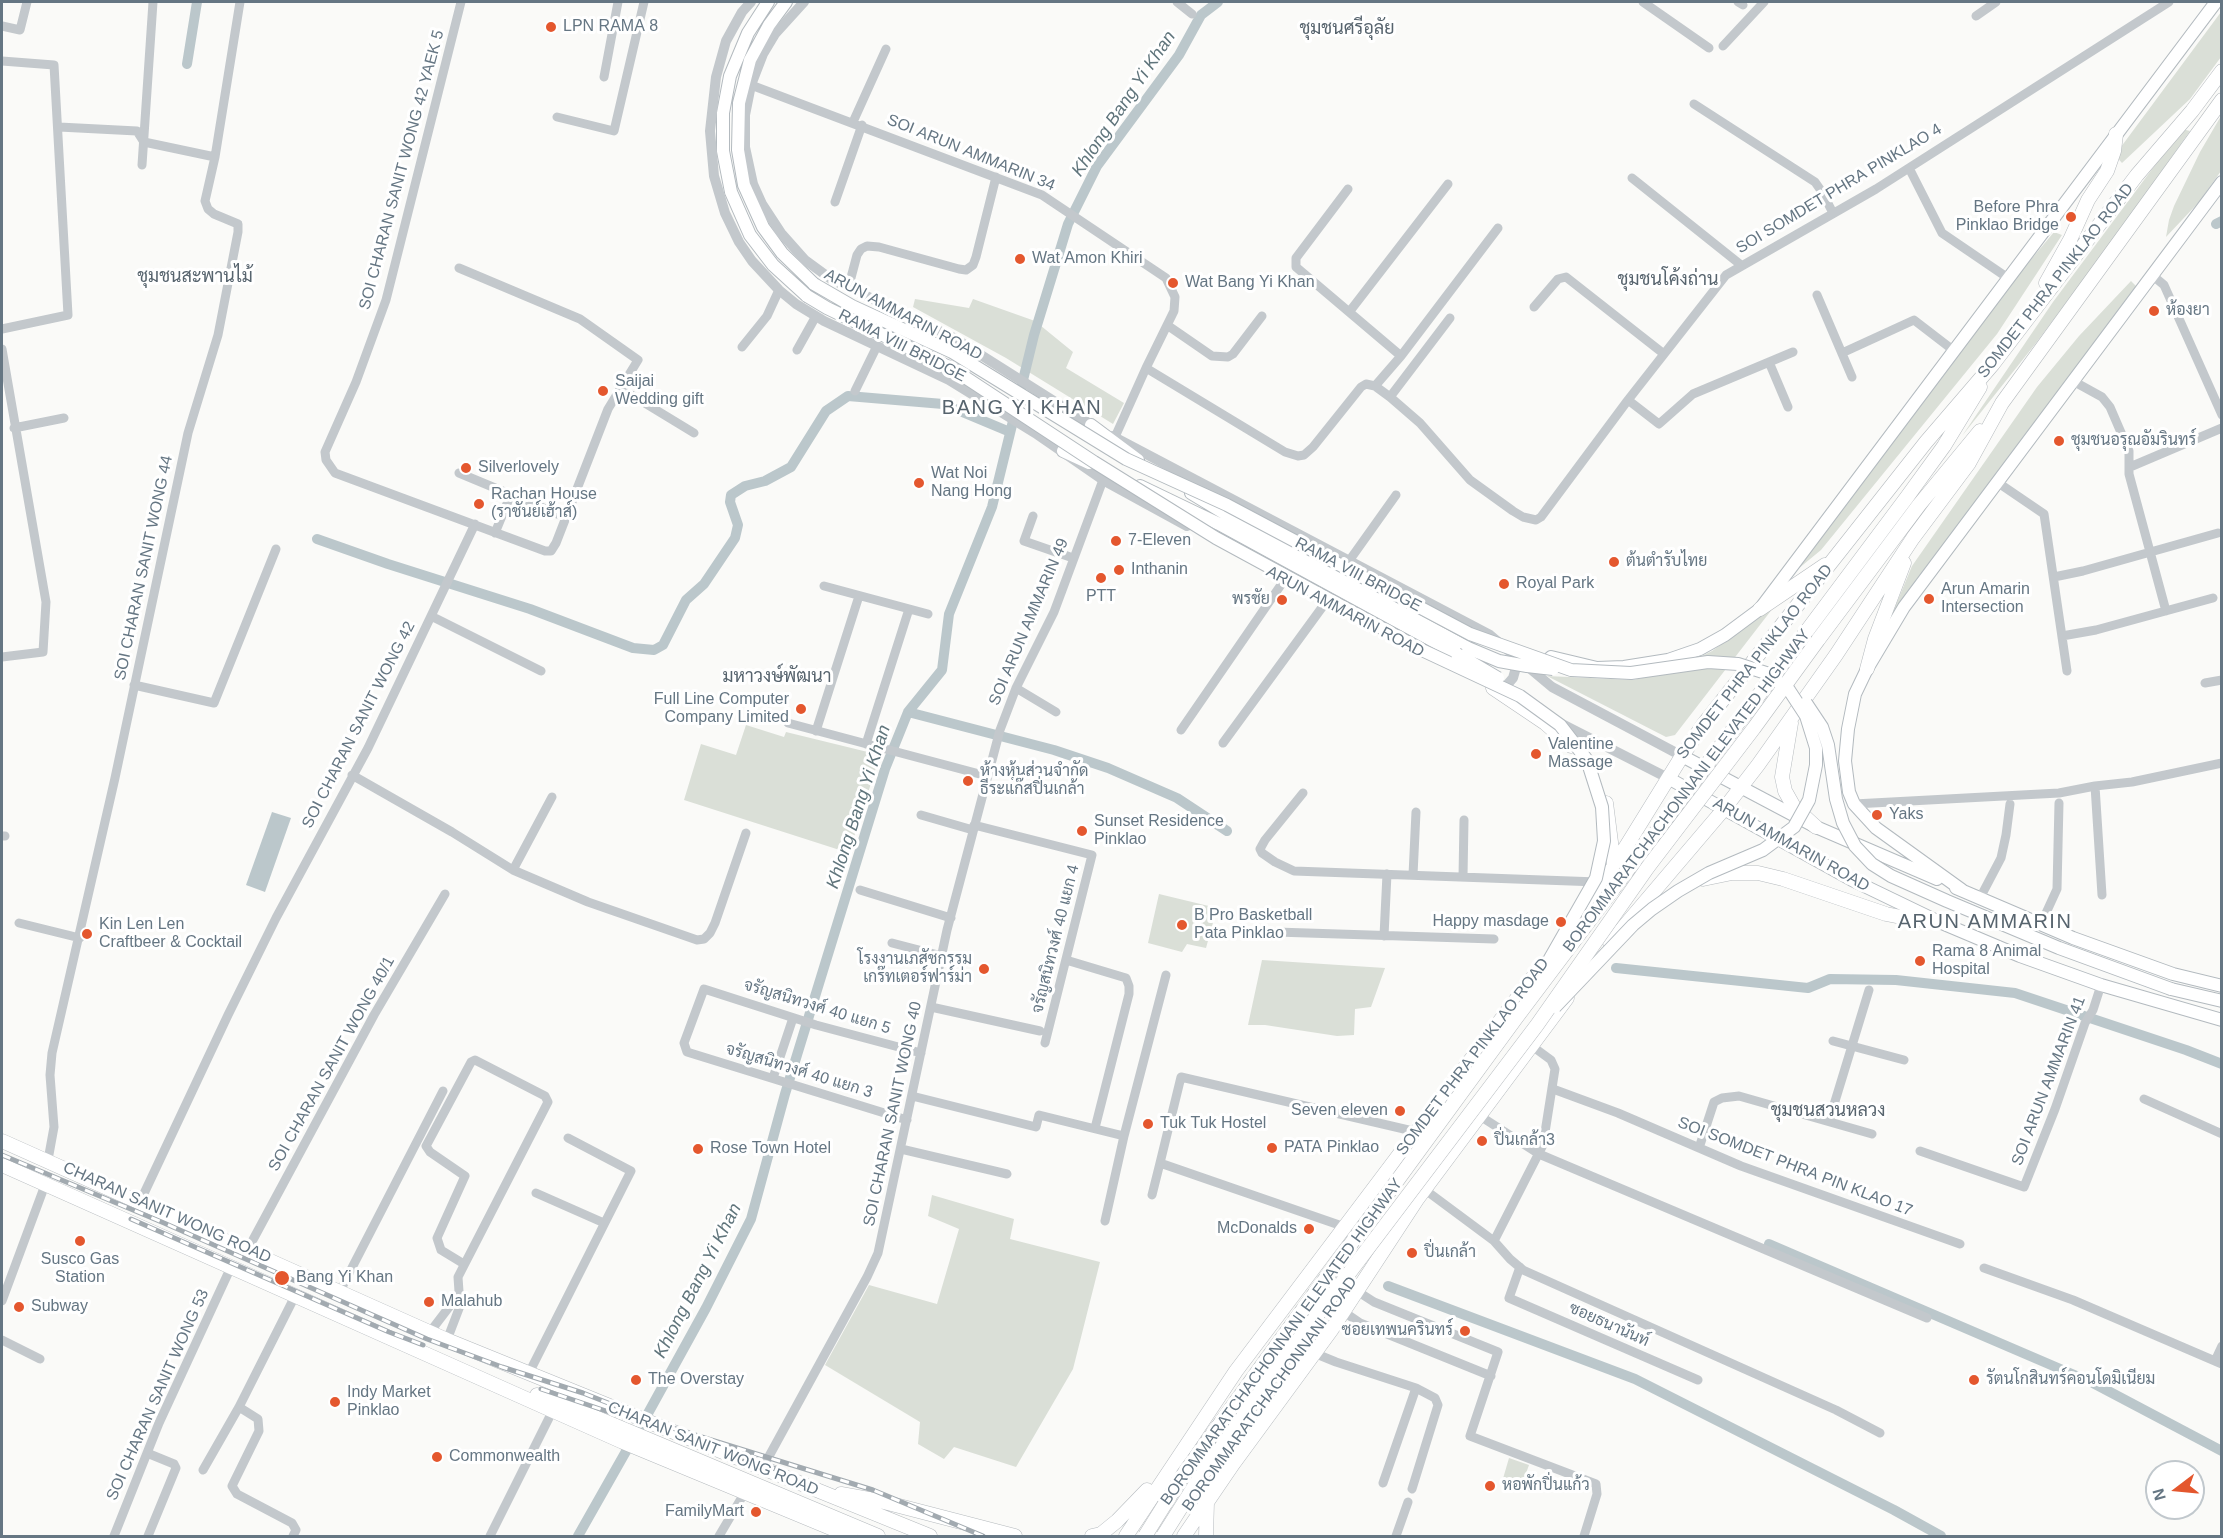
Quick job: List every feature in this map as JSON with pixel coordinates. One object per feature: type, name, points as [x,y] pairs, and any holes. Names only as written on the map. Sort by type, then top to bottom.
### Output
[{"type":"main road","name":"RAMA VIII BRIDGE","points":[[768,2],[748,33],[730,75],[723,112],[723,151],[731,192],[750,235],[789,282],[827,308],[951,368],[1094,462],[1216,538],[1424,651],[1520,696],[1560,725],[1587,760],[1598,790],[1604,823],[1602,853],[1596,879],[1516,1018]]},
{"type":"main road","name":"RAMA VIII BRIDGE","points":[[786,2],[758,44],[746,71],[739,103],[738,150],[744,185],[752,207],[772,241],[814,284],[852,306],[952,352],[1126,459],[1227,505],[1470,634],[1571,670],[1631,673],[1708,662],[1738,664],[1766,673],[1789,690],[1806,716],[1816,748],[1814,785],[1809,800],[1794,827],[1774,844],[1709,873],[1652,909],[1633,925],[1537,1025]]},
{"type":"main road","name":"SOMDET PHRA PINKLAO ROAD","points":[[1490,635],[1560,661],[1597,668],[1624,667],[1668,660],[1700,649],[1725,635],[1760,609],[2216,2]]},
{"type":"main road","name":"SOMDET PHRA PINKLAO ROAD","points":[[1126,1536],[1185,1444],[1278,1314],[1359,1210],[1604,882],[1703,725],[1926,442],[1993,364],[2222,71]]},
{"type":"main road","name":"SOMDET PHRA PINKLAO ROAD","points":[[1187,1531],[1344,1312],[1421,1193],[1603,951],[1742,787],[1913,538],[1969,463],[2002,403],[2222,100]]},
{"type":"main road","points":[[2027,318],[2070,240],[2088,200],[2107,171],[2114,151],[2116,134]]},
{"type":"main road","points":[[1962,890],[1876,828],[1854,804],[1849,792],[1845,761],[1855,694],[1867,669],[1904,607],[2222,182]]},
{"type":"main road","name":"BOROMMARATCHACHONNANI ELEVATED HIGHWAY","points":[[1163,1536],[1197,1482],[1278,1367],[1537,1025],[1648,867],[1748,737],[1813,636],[1944,446],[1993,364]]},
{"type":"main road","name":"BOROMMARATCHACHONNANI ELEVATED HIGHWAY","points":[[1145,1536],[1183,1475],[1516,1018],[1813,636],[2002,403]]},
{"type":"main road","points":[[1091,425],[1222,519],[1494,675],[1520,696]]},
{"type":"main road","points":[[1063,451],[1222,519],[1468,648],[1499,661],[1571,670]]},
{"type":"main road","points":[[1867,669],[1875,639],[1913,538]]},
{"type":"main road","points":[[1760,609],[1836,557]]},
{"type":"main road","points":[[1493,688],[1559,734],[1584,759],[1601,788],[1607,808],[1614,866]]},
{"type":"main road","points":[[1789,690],[1807,704],[1821,727],[1828,745],[1836,799],[1843,823],[1855,846],[1872,864],[1891,876],[2059,948],[2171,989],[2222,1001]]},
{"type":"main road","points":[[1791,718],[1785,753],[1783,785],[1788,800],[1816,827]]},
{"type":"main road","name":"ARUN AMMARIN ROAD","points":[[1682,756],[1816,827],[2041,924],[2173,974],[2222,986]]},
{"type":"main road","name":"ARUN AMMARIN ROAD","points":[[1668,778],[1852,880],[1936,921],[2020,956],[2101,985],[2153,1002],[2222,1020]]},
{"type":"main road","points":[[1643,902],[1681,885],[1712,876],[1745,872],[1783,879],[1865,908],[1901,917],[1936,921]]},
{"type":"main road","points":[[1571,926],[1587,917],[1598,922],[1605,931],[1603,951]]},
{"type":"main road","name":"CHARAN SANIT WONG ROAD","points":[[2,1141],[496,1361],[918,1534],[930,1536]]},
{"type":"main road","points":[[41,1183],[48,1160]]},
{"type":"main road","name":"CHARAN SANIT WONG ROAD","points":[[2,1165],[495,1383],[878,1536]]},
{"type":"main road","name":"BOROMMARATCHACHONNANI ROAD","points":[[1171,1536],[1202,1486],[1320,1319],[1421,1193]]},
{"type":"main road","name":"BOROMMARATCHACHONNANI ROAD","points":[[1140,1536],[1179,1473],[1322,1271],[1359,1210]]},
{"type":"main road","name":"CHARAN SANIT WONG ROAD","points":[[496,1361],[556,1406]]},
{"type":"main road","name":"CHARAN SANIT WONG ROAD","points":[[643,1443],[745,1492],[850,1536]]},
{"type":"main road","points":[[1092,1536],[1101,1534],[1131,1509],[1185,1444]]},
{"type":"main road","points":[[815,1490],[880,1501],[1016,1536]]},
{"type":"main road","points":[[1152,1495],[1150,1511],[1156,1523],[1165,1529],[1187,1531]]},
{"type":"main road","points":[[1206,1502],[1206,1536]]},
{"type":"street","points":[[2,26],[20,30],[27,2]]},
{"type":"street","points":[[142,165],[153,2]]},
{"type":"street","name":"SOI CHARAN SANIT WONG 44","points":[[48,1160],[54,1127],[50,1075],[52,1053],[80,938],[188,433],[218,335],[238,232],[237,224],[214,214],[205,201],[240,2]]},
{"type":"street","name":"SOI CHARAN SANIT WONG 42 YAEK 5","points":[[461,2],[386,300],[356,382],[325,452],[328,466],[335,473],[475,524]]},
{"type":"street","points":[[604,77],[618,2]]},
{"type":"street","points":[[557,117],[614,131],[644,2]]},
{"type":"street","name":"ARUN AMMARIN ROAD","points":[[751,2],[730,34],[720,61],[712,104],[711,153],[714,176],[729,222],[749,258],[778,290],[816,316],[950,380],[1063,451],[1103,480],[1420,652],[1668,778]]},
{"type":"street","name":"ARUN AMMARIN ROAD","points":[[804,2],[762,54],[751,85],[745,115],[745,147],[753,184],[762,204],[781,233],[805,260],[848,289],[954,338],[1091,425],[1490,635],[1552,687],[1682,756]]},
{"type":"street","points":[[1177,2],[1192,14]]},
{"type":"street","points":[[1643,2],[1709,48]]},
{"type":"street","points":[[1723,46],[1764,2]]},
{"type":"street","points":[[1976,16],[1996,2]]},
{"type":"street","name":"SOI SOMDET PHRA PINKLAO 4","points":[[1390,396],[1419,423],[1470,480],[1513,511],[1523,517],[1536,520],[1541,517],[1628,400],[1726,275],[1909,168],[2169,2]]},
{"type":"street","points":[[835,202],[857,123],[886,49]]},
{"type":"street","points":[[2,61],[54,65],[68,315],[2,329]]},
{"type":"street","name":"SOI ARUN AMMARIN 34","points":[[751,85],[857,123],[1042,195],[1166,278],[1175,297],[1174,311],[1167,325]]},
{"type":"street","points":[[1694,104],[1815,182],[1833,213]]},
{"type":"street","points":[[59,127],[137,131],[144,142],[214,157]]},
{"type":"street","points":[[1909,168],[1942,233],[2008,278]]},
{"type":"street","points":[[848,289],[857,255],[867,246],[879,247],[959,269],[966,270],[973,265],[996,177]]},
{"type":"street","points":[[1632,178],[1741,265]]},
{"type":"street","points":[[1350,311],[1448,184]]},
{"type":"street","points":[[1348,189],[1296,258],[1296,267],[1401,356]]},
{"type":"street","points":[[1375,386],[1401,356],[1498,228]]},
{"type":"street","points":[[459,268],[580,319],[638,360],[608,409],[556,543],[551,550],[545,551],[475,524]]},
{"type":"street","points":[[2152,275],[2164,285],[2222,416]]},
{"type":"street","points":[[1534,307],[1558,279],[1566,276],[1664,354]]},
{"type":"street","points":[[742,347],[767,316],[778,290]]},
{"type":"street","points":[[1817,295],[1852,377]]},
{"type":"street","points":[[797,350],[816,316]]},
{"type":"street","points":[[1115,438],[1167,325],[1212,356],[1228,357],[1233,354],[1262,316]]},
{"type":"street","points":[[1146,368],[1285,452],[1298,456],[1304,455],[1312,447],[1361,387],[1366,384],[1375,386],[1390,396],[1450,318]]},
{"type":"street","points":[[1842,353],[1914,320],[1953,350]]},
{"type":"street","points":[[855,391],[877,346]]},
{"type":"street","points":[[2,349],[46,603],[43,652],[2,657]]},
{"type":"street","points":[[1628,400],[1659,424],[1693,394],[1793,352]]},
{"type":"street","points":[[1769,362],[1788,407]]},
{"type":"street","points":[[2073,381],[2102,397],[2110,407],[2128,451],[2129,474],[2166,611]]},
{"type":"street","points":[[620,388],[694,433]]},
{"type":"street","points":[[14,428],[64,418]]},
{"type":"street","points":[[2130,467],[2222,428]]},
{"type":"street","points":[[459,473],[560,515]]},
{"type":"street","name":"SOI ARUN AMMARIN 49","points":[[996,743],[1016,688],[1054,612],[1103,480]]},
{"type":"street","points":[[1997,482],[2044,514],[2067,671]]},
{"type":"street","points":[[495,533],[511,494]]},
{"type":"street","points":[[1349,561],[1396,495]]},
{"type":"street","points":[[1033,516],[1024,541],[1073,558]]},
{"type":"street","name":"SOI CHARAN SANIT WONG 42","points":[[140,1202],[228,1015],[368,748],[475,524]]},
{"type":"street","points":[[2054,577],[2084,571],[2218,533]]},
{"type":"street","points":[[134,685],[214,704],[276,549]]},
{"type":"street","points":[[1181,730],[1285,579]]},
{"type":"street","points":[[824,586],[928,614]]},
{"type":"street","points":[[816,731],[859,596]]},
{"type":"street","points":[[2062,636],[2096,630],[2213,598]]},
{"type":"street","points":[[1223,742],[1326,602]]},
{"type":"street","points":[[866,744],[909,609]]},
{"type":"street","points":[[431,616],[541,671]]},
{"type":"street","points":[[1493,688],[1506,686],[1513,678],[1517,664],[1513,652]]},
{"type":"street","points":[[2205,683],[2222,680]]},
{"type":"street","points":[[1016,688],[1056,712]]},
{"type":"street","points":[[788,723],[987,776]]},
{"type":"street","name":"SOI CHARAN SANIT WONG 40","points":[[762,1469],[863,1286],[878,1253],[942,956],[996,743]]},
{"type":"street","points":[[1854,804],[2059,793],[2132,782],[2222,763]]},
{"type":"street","points":[[352,775],[513,870],[588,902],[697,940],[704,939],[715,923],[746,833]]},
{"type":"street","points":[[2095,786],[2102,895]]},
{"type":"street","points":[[1303,793],[1260,849],[1262,853],[1281,866],[1294,871],[1604,882]]},
{"type":"street","points":[[513,870],[552,797]]},
{"type":"street","points":[[2041,924],[2057,889],[2059,803]]},
{"type":"street","points":[[1980,898],[2001,858],[2010,804]]},
{"type":"street","points":[[1413,875],[1416,812]]},
{"type":"street","points":[[921,815],[974,828]]},
{"type":"street","points":[[1463,877],[1464,820]]},
{"type":"street","name":"จรัญสนิทวงศ์ 40 แยก 4","points":[[974,828],[1092,855],[1045,1043]]},
{"type":"street","points":[[1383,936],[1387,874]]},
{"type":"street","points":[[860,890],[951,918]]},
{"type":"street","name":"SOI CHARAN SANIT WONG 40/1","points":[[248,1249],[374,1015],[445,894]]},
{"type":"street","points":[[19,924],[80,938]]},
{"type":"street","points":[[1276,932],[1494,939]]},
{"type":"street","points":[[892,943],[942,956]]},
{"type":"street","points":[[1066,960],[1126,978],[1129,986],[1129,994],[1095,1128]]},
{"type":"street","points":[[1105,1221],[1124,1136],[1166,975]]},
{"type":"street","name":"SOI ARUN AMMARIN 41","points":[[1920,1151],[2024,1186],[2101,985]]},
{"type":"street","name":"จรัญสนิทวงศ์ 40 แยก 5","points":[[684,1048],[687,1033],[704,989],[816,1025],[921,1053]]},
{"type":"street","points":[[1829,1121],[1869,990]]},
{"type":"street","name":"จรัญสนิทวงศ์ 40 แยก 4","points":[[931,1007],[1040,1031]]},
{"type":"street","points":[[773,1078],[794,1018]]},
{"type":"street","points":[[1833,1041],[1853,1044],[1904,1060]]},
{"type":"street","points":[[1494,1241],[1544,1144],[1555,1069],[1551,1060],[1532,1046]]},
{"type":"street","name":"จรัญสนิทวงศ์ 40 แยก 3","points":[[684,1048],[687,1052],[907,1120]]},
{"type":"street","points":[[447,1340],[459,1310],[457,1280],[548,1102],[545,1096],[475,1060],[471,1062],[426,1146],[430,1152],[465,1177],[437,1238],[441,1250],[464,1264]]},
{"type":"street","points":[[1152,1195],[1181,1077],[1417,1132]]},
{"type":"street","name":"SOI SOMDET PHRA PIN KLAO 17","points":[[1553,1089],[1618,1113],[1741,1166],[1960,1244]]},
{"type":"street","points":[[340,1292],[443,1091]]},
{"type":"street","points":[[912,1096],[1036,1127],[1039,1115],[1124,1136]]},
{"type":"street","points":[[1699,1148],[1714,1102],[1722,1098],[1739,1096],[1872,1134]]},
{"type":"street","points":[[2144,1099],[2222,1134]]},
{"type":"street","points":[[1480,1116],[1539,1154],[1927,1318]]},
{"type":"street","points":[[529,1373],[631,1172],[568,1138]]},
{"type":"street","points":[[901,1149],[1007,1174]]},
{"type":"street","points":[[1160,1163],[1346,1227]]},
{"type":"street","points":[[2,1300],[41,1183]]},
{"type":"street","points":[[537,1193],[604,1224]]},
{"type":"street","points":[[1421,1193],[1494,1241],[1520,1267],[1880,1433]]},
{"type":"street","name":"SOI CHARAN SANIT WONG 53","points":[[114,1536],[147,1453],[231,1267]]},
{"type":"street","name":"ซอยธนานันท์","points":[[1520,1267],[1509,1298],[1698,1380]]},
{"type":"street","points":[[1984,1268],[2073,1300],[2218,1363],[2222,1346]]},
{"type":"street","points":[[1357,1291],[1374,1302],[1498,1352],[1470,1436],[1596,1484],[1597,1494],[1584,1536]]},
{"type":"street","points":[[430,1332],[459,1294]]},
{"type":"street","points":[[203,1470],[239,1407],[295,1296]]},
{"type":"street","points":[[1344,1312],[1360,1323],[1491,1376]]},
{"type":"street","points":[[2,1340],[40,1359]]},
{"type":"street","points":[[1314,1353],[1416,1388],[1435,1398],[1438,1405],[1412,1489]]},
{"type":"street","points":[[1383,1483],[1416,1388]]},
{"type":"street","points":[[490,1536],[556,1406]]},
{"type":"street","points":[[239,1407],[258,1419],[259,1431],[232,1486],[237,1494],[292,1523],[296,1530],[294,1536]]},
{"type":"street","points":[[147,1453],[174,1464],[176,1468],[148,1536]]},
{"type":"street","points":[[719,1536],[745,1492]]},
{"type":"street","points":[[1396,1536],[1408,1502]]},
{"type":"shaded area","points":[[2221,12],[2221,57],[2190,99],[2122,163],[2115,155]]},
{"type":"shaded area","points":[[2221,116],[2221,171],[2199,202],[2166,237],[2174,206],[2200,152]]},
{"type":"shaded area","points":[[2182,129],[2190,131],[2116,236],[2036,343],[1962,436],[2053,302]]},
{"type":"shaded area","points":[[2054,232],[2062,235],[1997,334],[1821,550],[1798,569],[1993,305]]},
{"type":"shaded area","points":[[2131,281],[2136,286],[2132,293],[1893,612],[1912,566],[2037,387],[2079,336]]},
{"type":"shaded area","points":[[915,299],[969,308],[973,299],[1035,321],[1073,352],[1066,368],[1124,403],[1113,424],[1006,358],[913,307]]},
{"type":"shaded area","points":[[1773,608],[1675,735],[1666,737],[1547,676],[1633,680],[1669,672],[1712,651]]},
{"type":"shaded area","points":[[746,725],[784,737],[786,732],[880,755],[849,853],[684,800],[701,744],[736,755]]},
{"type":"shaded area","points":[[272,812],[291,818],[265,892],[246,885]]},
{"type":"shaded area","name":"B Pro Basketball Pata Pinklao","points":[[1159,894],[1217,908],[1206,948],[1187,944],[1182,952],[1148,943]]},
{"type":"shaded area","points":[[1262,960],[1385,968],[1371,1007],[1355,1009],[1354,1035],[1337,1036],[1265,1025],[1248,1025]]},
{"type":"shaded area","points":[[932,1195],[1014,1219],[1010,1239],[1100,1262],[1073,1369],[1016,1467],[954,1447],[944,1459],[918,1444],[920,1422],[825,1365],[869,1285],[937,1304],[959,1229],[928,1216]]},
{"type":"shaded area","points":[[1509,1458],[1529,1465],[1520,1490],[1502,1482]]},
{"type":"waterway","points":[[187,64],[197,2]]},
{"type":"waterway","name":"Khlong Bang Yi Khan","points":[[641,1426],[706,1308],[751,1219],[785,1094],[885,769],[908,712],[942,670],[949,614],[992,507],[1034,335],[1068,224],[1097,166],[1179,55],[1201,15],[1218,2]]},
{"type":"waterway","points":[[2216,224],[2222,221]]},
{"type":"waterway","points":[[317,539],[530,609],[633,648],[654,650],[663,645],[686,600],[704,584],[735,538],[738,525],[730,502],[731,495],[745,486],[765,481],[791,467],[826,411],[848,396],[943,404],[1010,432]]},
{"type":"waterway","points":[[908,712],[1054,750],[1108,768],[1177,798],[1227,831]]},
{"type":"waterway","points":[[1616,968],[1808,988],[1830,979],[1896,980],[2015,993],[2222,1064]]},
{"type":"waterway","points":[[1769,1244],[2093,1383],[2222,1451]]},
{"type":"waterway","points":[[1388,1286],[1635,1379],[1941,1536]]},
{"type":"waterway","name":"Khlong Bang Yi Khan","points":[[578,1536],[633,1439]]},
{"type":"railway","points":[[2,1155],[164,1223],[427,1339],[502,1367],[583,1393],[666,1426],[873,1490],[983,1536]]},
{"type":"railway","points":[[131,1219],[423,1345]]},
{"type":"railway","points":[[541,1389],[609,1412]]},
{"type":"railway","points":[[731,1455],[779,1470]]},
{"type":"place","name":"LPN RAMA 8","points":[[551,27]]},
{"type":"place","name":"Before Phra Pinklao Bridge","points":[[2071,217]]},
{"type":"place","name":"Wat Amon Khiri","points":[[1020,259]]},
{"type":"place","name":"Wat Bang Yi Khan","points":[[1173,283]]},
{"type":"place","name":"ห้องยา","points":[[2154,311]]},
{"type":"place","name":"Saijai Wedding gift","points":[[603,391]]},
{"type":"place","name":"ชุมชนอรุณอัมรินทร์","points":[[2059,441]]},
{"type":"place","name":"Silverlovely","points":[[466,468]]},
{"type":"place","name":"Wat Noi Nang Hong","points":[[919,483]]},
{"type":"place","name":"Rachan House (ราชันย์เฮ้าส์)","points":[[479,504]]},
{"type":"place","name":"7-Eleven","points":[[1116,541]]},
{"type":"place","name":"ต้นตำรับไทย","points":[[1614,562]]},
{"type":"place","name":"Inthanin","points":[[1119,570]]},
{"type":"place","name":"PTT","points":[[1101,578]]},
{"type":"place","name":"Royal Park","points":[[1504,584]]},
{"type":"place","name":"Arun Amarin Intersection","points":[[1929,599]]},
{"type":"place","name":"พรชัย","points":[[1282,600]]},
{"type":"place","name":"Full Line Computer Company Limited","points":[[801,709]]},
{"type":"place","name":"Valentine Massage","points":[[1536,754]]},
{"type":"place","name":"ห้างหุ้นส่วนจำกัด ธีระแก๊สปิ่นเกล้า","points":[[968,781]]},
{"type":"place","name":"Yaks","points":[[1877,815]]},
{"type":"place","name":"Sunset Residence Pinklao","points":[[1082,831]]},
{"type":"place","name":"Happy masdage","points":[[1561,922]]},
{"type":"place","name":"B Pro Basketball Pata Pinklao","points":[[1182,925]]},
{"type":"place","name":"Kin Len Len Craftbeer & Cocktail","points":[[87,934]]},
{"type":"place","name":"Rama 8 Animal Hospital","points":[[1920,961]]},
{"type":"place","name":"โรงงานเภสัชกรรม เกร๊ทเตอร์ฟาร์ม่า","points":[[984,969]]},
{"type":"place","name":"Seven eleven","points":[[1400,1111]]},
{"type":"place","name":"Tuk Tuk Hostel","points":[[1148,1124]]},
{"type":"place","name":"ปิ่นเกล้า3","points":[[1482,1141]]},
{"type":"place","name":"PATA Pinklao","points":[[1272,1148]]},
{"type":"place","name":"Rose Town Hotel","points":[[698,1149]]},
{"type":"place","name":"McDonalds","points":[[1309,1229]]},
{"type":"place","name":"Susco Gas Station","points":[[80,1241]]},
{"type":"place","name":"ปิ่นเกล้า","points":[[1412,1253]]},
{"type":"place","name":"Bang Yi Khan","points":[[282,1278]]},
{"type":"place","name":"Malahub","points":[[429,1302]]},
{"type":"place","name":"Subway","points":[[19,1307]]},
{"type":"place","name":"ซอยเทพนครินทร์","points":[[1465,1331]]},
{"type":"place","name":"The Overstay","points":[[636,1380]]},
{"type":"place","name":"รัตนโกสินทร์คอนโดมิเนียม","points":[[1974,1380]]},
{"type":"place","name":"Indy Market Pinklao","points":[[335,1402]]},
{"type":"place","name":"Commonwealth","points":[[437,1457]]},
{"type":"place","name":"หอพักปิ่นแก้ว","points":[[1490,1486]]},
{"type":"place","name":"FamilyMart","points":[[756,1512]]},
{"type":"district","name":"ชุมชนศรีอุลัย","points":[[1347,29]]},
{"type":"district","name":"ชุมชนสะพานไม้","points":[[195,277]]},
{"type":"district","name":"ชุมชนโค้งถ่าน","points":[[1668,280]]},
{"type":"district","name":"BANG YI KHAN","points":[[1022,408]]},
{"type":"district","name":"มหาวงษ์พัฒนา","points":[[777,677]]},
{"type":"district","name":"ARUN AMMARIN","points":[[1985,922]]},
{"type":"district","name":"ชุมชนสวนหลวง","points":[[1828,1111]]}]
